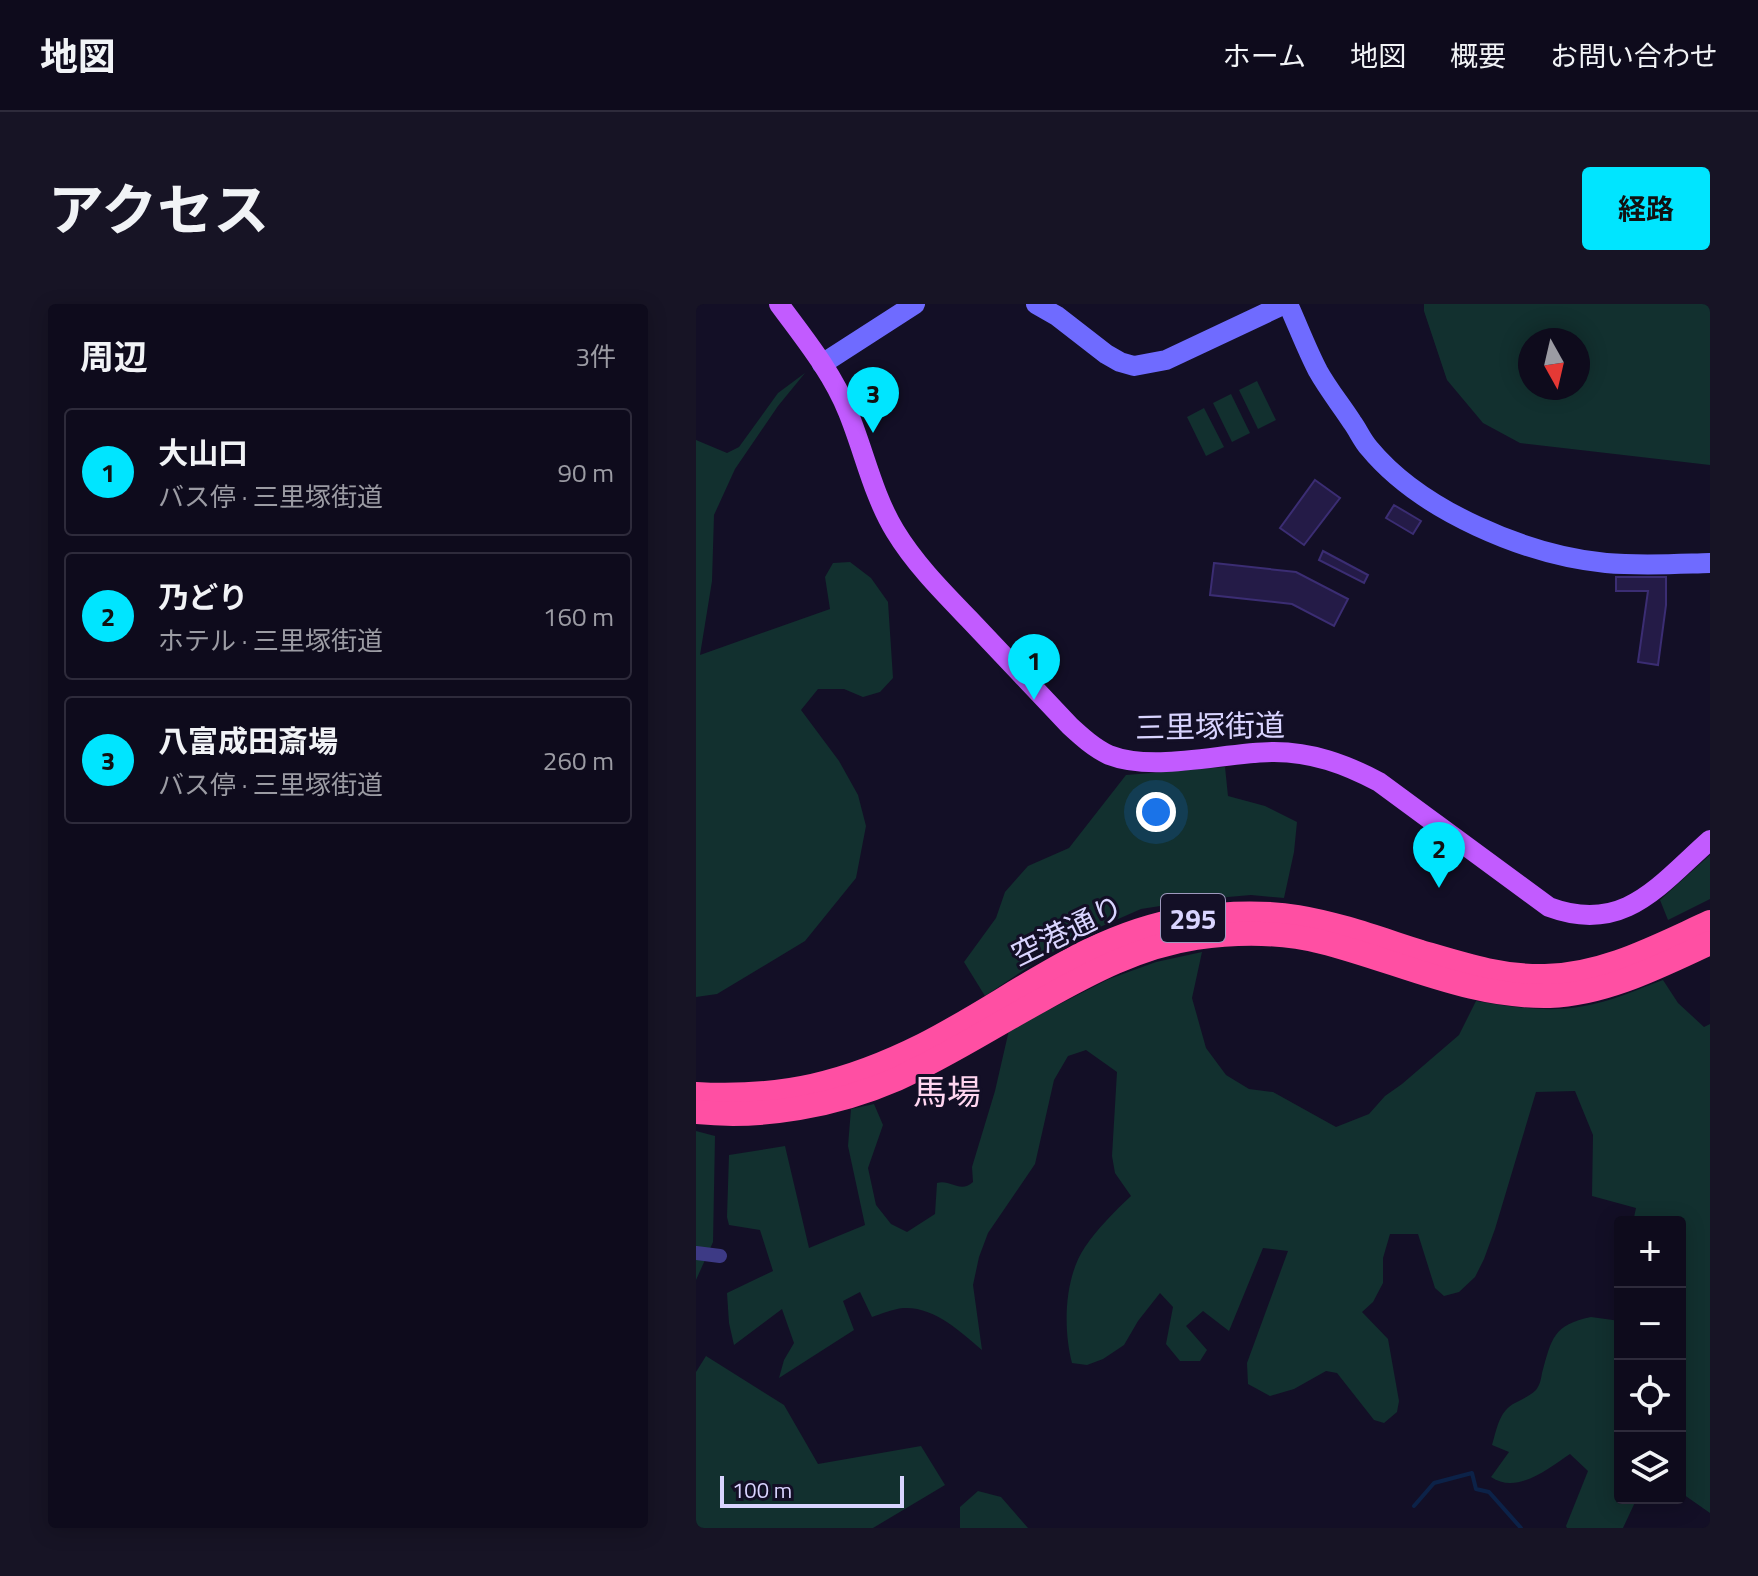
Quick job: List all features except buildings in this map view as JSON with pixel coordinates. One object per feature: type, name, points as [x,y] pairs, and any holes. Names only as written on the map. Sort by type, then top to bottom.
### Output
[{"type":"highway","name":"空港通り","points":[[696,1094],[754,1095],[819,1086],[875,1068],[925,1044],[1072,957],[1158,924],[1186,919],[1251,913],[1298,917],[1468,966],[1522,976],[1548,976],[1601,968],[1710,922]]},
{"type":"highway","name":"空港通り","points":[[696,1112],[723,1115],[791,1109],[825,1103],[873,1088],[929,1063],[1110,963],[1138,952],[1195,938],[1288,935],[1323,942],[1474,988],[1525,996],[1553,996],[1597,988],[1645,972],[1710,943]]},
{"type":"main road","name":"三里塚街道","points":[[779,304],[822,364],[848,411],[885,512],[907,549],[935,583],[1092,746],[1109,755],[1149,763],[1272,752],[1313,755],[1350,767],[1379,782],[1549,907],[1575,916],[1609,913],[1628,908],[1644,899],[1710,840]]},
{"type":"street","points":[[822,364],[915,304]]},
{"type":"street","points":[[1036,304],[1057,316],[1106,354],[1134,366],[1166,360],[1286,304],[1317,368],[1368,447],[1412,487],[1452,513],[1500,537],[1532,548],[1604,563],[1710,563]]},
{"type":"street","points":[[696,1253],[720,1256]]},
{"type":"green space","points":[[1424,304],[1710,304],[1710,465],[1520,443],[1483,423],[1447,380]]},
{"type":"green space","points":[[805,373],[735,469],[714,515],[712,581],[700,655],[830,609],[825,577],[833,563],[850,562],[871,578],[888,602],[893,678],[880,692],[863,697],[844,689],[818,689],[801,710],[839,761],[858,795],[866,826],[856,878],[805,941],[717,994],[696,997],[696,440],[727,453],[739,447],[778,393]]},
{"type":"green space","points":[[1257,381],[1276,420],[1258,429],[1239,390]]},
{"type":"green space","points":[[1231,394],[1250,433],[1232,442],[1213,403]]},
{"type":"green space","points":[[1204,408],[1224,447],[1206,456],[1187,417]]},
{"type":"green space","points":[[1225,767],[1228,796],[1265,806],[1297,822],[1284,898],[1251,895],[1141,909],[1084,934],[985,996],[964,962],[996,918],[1005,892],[1028,866],[1069,848],[1126,775]]},
{"type":"green space","points":[[1710,855],[1710,899],[1668,920],[1660,900]]},
{"type":"green space","points":[[1202,952],[1192,998],[1206,1048],[1226,1075],[1249,1089],[1273,1092],[1336,1127],[1369,1114],[1385,1096],[1459,1035],[1476,1001],[1530,1008],[1570,1008],[1604,1002],[1663,980],[1678,1003],[1704,1027],[1710,1024],[1710,1513],[1686,1496],[1686,1216],[1634,1216],[1636,1208],[1592,1196],[1593,1135],[1575,1091],[1536,1092],[1484,1259],[1475,1277],[1459,1292],[1444,1296],[1435,1288],[1418,1234],[1390,1234],[1383,1258],[1383,1283],[1373,1302],[1362,1312],[1388,1339],[1399,1401],[1397,1412],[1384,1423],[1374,1420],[1337,1373],[1326,1371],[1294,1389],[1270,1396],[1248,1384],[1247,1363],[1288,1251],[1263,1248],[1229,1331],[1203,1311],[1186,1326],[1207,1350],[1200,1361],[1180,1361],[1166,1344],[1173,1307],[1160,1293],[1124,1345],[1087,1365],[1072,1363],[1067,1334],[1067,1304],[1073,1273],[1090,1240],[1131,1196],[1115,1173],[1112,1156],[1117,1072],[1086,1050],[1068,1056],[1054,1080],[1035,1164],[988,1233],[979,1257],[973,1285],[982,1350],[946,1322],[925,1311],[903,1308],[872,1317],[860,1292],[843,1301],[854,1330],[779,1378],[784,1360],[794,1343],[782,1309],[734,1345],[727,1293],[773,1271],[760,1230],[729,1225],[729,1155],[785,1146],[809,1248],[865,1225],[848,1146],[851,1109],[874,1104],[883,1125],[868,1168],[876,1205],[891,1224],[907,1232],[935,1214],[937,1183],[964,1187],[973,1182],[972,1167],[1009,1030],[1109,979],[1156,962]]},
{"type":"green space","points":[[696,1131],[715,1136],[713,1242],[696,1280]]},
{"type":"green space","points":[[1591,1317],[1614,1320],[1614,1504],[1634,1504],[1623,1528],[1567,1528],[1588,1471],[1570,1454],[1543,1472],[1522,1481],[1501,1482],[1491,1477],[1509,1452],[1492,1445],[1502,1416],[1510,1406],[1537,1388],[1556,1335],[1578,1320]]},
{"type":"green space","points":[[706,1356],[784,1405],[818,1464],[921,1446],[945,1485],[873,1528],[696,1528],[696,1372]]},
{"type":"green space","points":[[978,1491],[1001,1497],[1028,1528],[960,1528],[960,1507]]},
{"type":"waterway","points":[[1414,1506],[1434,1483],[1472,1473],[1476,1489],[1489,1492],[1521,1528]]},
{"type":"place","name":"八富成田斎場","points":[[873,433]]},
{"type":"place","name":"大山口","points":[[1034,700]]},
{"type":"place","name":"乃どり","points":[[1439,888]]},
{"type":"district","name":"馬場","points":[[947,1091]]}]
